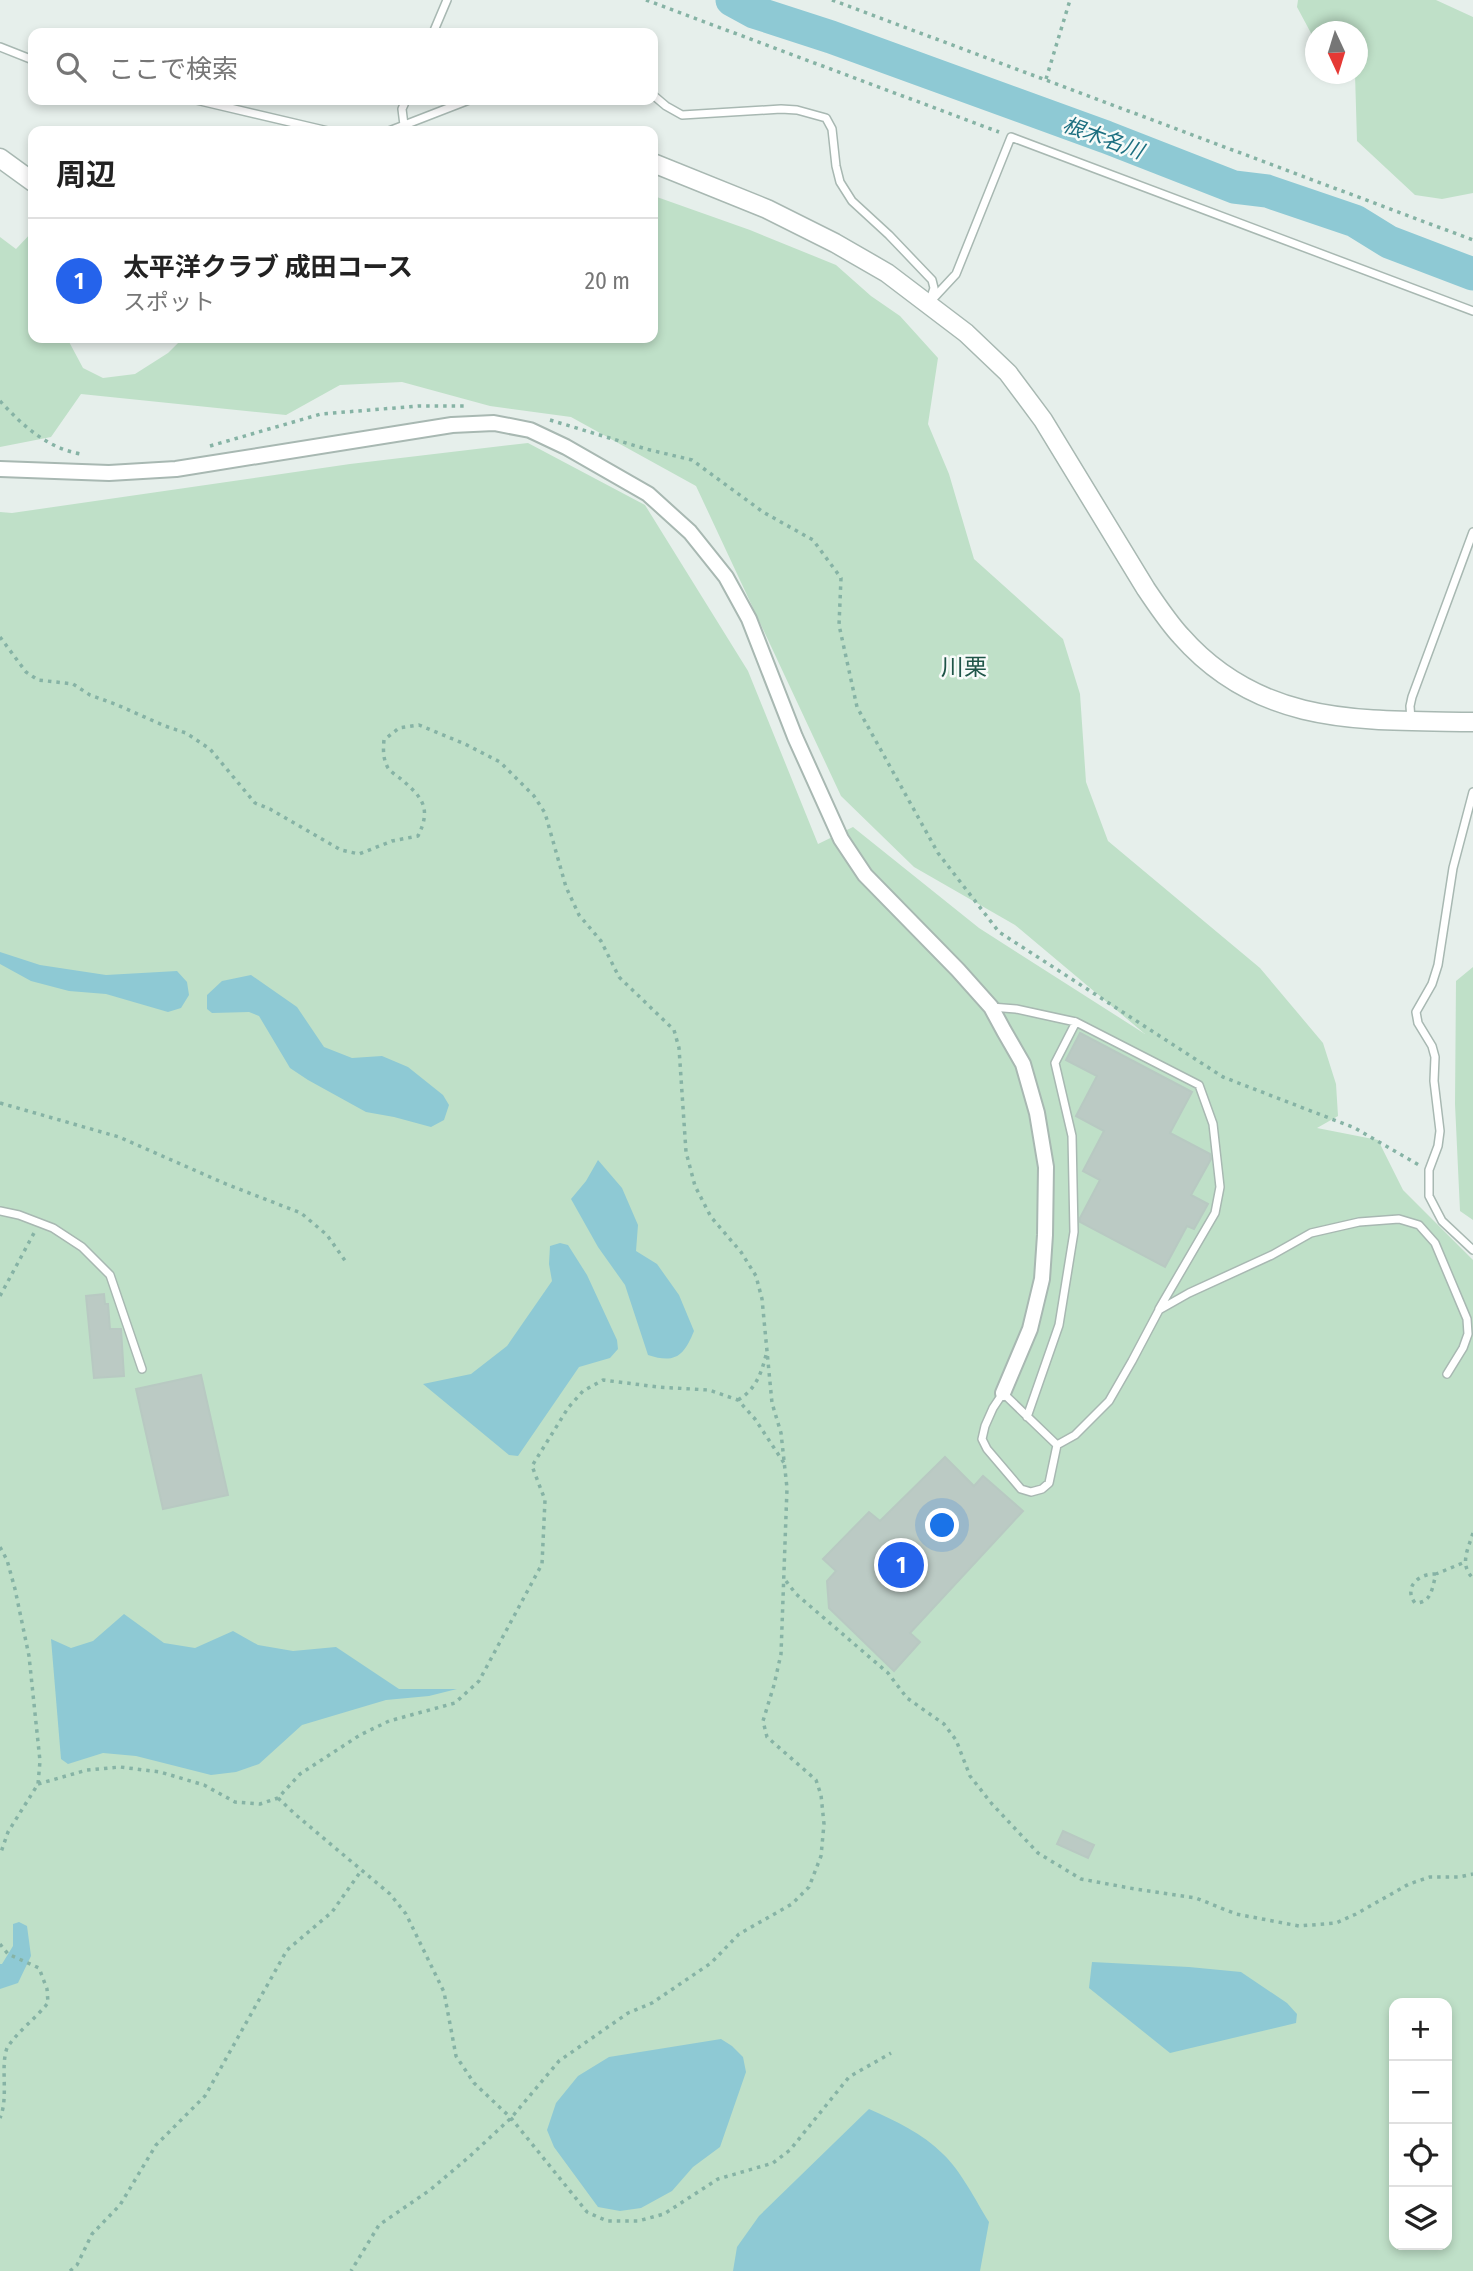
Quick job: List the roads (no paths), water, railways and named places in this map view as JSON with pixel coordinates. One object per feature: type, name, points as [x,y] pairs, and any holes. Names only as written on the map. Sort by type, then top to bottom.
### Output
[{"type":"street","points":[[0,158],[28,178]]},
{"type":"street","points":[[658,165],[768,209],[835,243],[887,273],[967,333],[1024,394],[1067,457],[1146,589],[1181,637],[1202,657],[1246,688],[1294,709],[1342,718],[1473,722]]},
{"type":"street","points":[[0,470],[109,473],[176,469],[452,425],[494,423],[530,430],[566,447],[648,494],[690,533],[726,577],[748,619],[795,737],[841,839],[865,875],[991,1007],[1023,1064],[1037,1113],[1046,1167],[1045,1235],[1042,1279],[1030,1329],[1003,1393]]},
{"type":"lane","points":[[435,28],[447,0]]},
{"type":"lane","points":[[0,47],[28,58]]},
{"type":"lane","points":[[658,99],[682,115],[781,109],[797,110],[826,118],[832,129],[840,182],[852,201],[932,280],[934,288],[929,303]]},
{"type":"lane","points":[[217,105],[307,126]]},
{"type":"lane","points":[[404,105],[404,125],[456,105]]},
{"type":"lane","points":[[929,303],[956,274],[1011,137],[1473,311]]},
{"type":"lane","points":[[1411,721],[1412,697],[1473,533]]},
{"type":"lane","points":[[1473,792],[1453,868],[1438,965],[1432,984],[1416,1012],[1418,1023],[1428,1038],[1435,1057],[1434,1081],[1440,1131],[1438,1146],[1429,1170],[1429,1196],[1442,1221],[1473,1250]]},
{"type":"lane","points":[[991,1007],[1016,1009],[1076,1022],[1199,1085],[1213,1124],[1220,1187],[1215,1213],[1109,1401],[1074,1435],[1057,1445],[1049,1483],[1042,1489],[1031,1492],[1021,1489],[987,1449],[982,1439],[993,1408],[1003,1393],[1057,1445]]},
{"type":"lane","points":[[1027,1417],[1059,1325],[1074,1232],[1072,1136],[1055,1063],[1076,1022]]},
{"type":"lane","points":[[0,1212],[19,1215],[53,1228],[82,1247],[110,1275],[142,1369]]},
{"type":"lane","points":[[1159,1310],[1311,1233],[1359,1222],[1399,1219],[1419,1225],[1435,1243],[1466,1319],[1468,1334],[1447,1374]]},
{"type":"water","points":[[0,952],[40,965],[106,975],[177,971],[187,982],[189,995],[181,1008],[168,1012],[106,994],[69,991],[31,981],[0,964]]},
{"type":"water","points":[[251,975],[297,1007],[324,1047],[352,1058],[382,1056],[408,1067],[443,1095],[449,1105],[444,1120],[431,1127],[366,1112],[290,1068],[259,1016],[249,1012],[212,1013],[207,1009],[207,995],[222,981]]},
{"type":"water","points":[[598,1160],[622,1188],[638,1225],[636,1251],[657,1264],[679,1295],[694,1331],[682,1352],[672,1358],[648,1355],[625,1285],[598,1247],[571,1199]]},
{"type":"water","points":[[560,1243],[568,1245],[587,1275],[617,1340],[618,1349],[610,1358],[579,1367],[518,1456],[509,1455],[423,1384],[471,1374],[507,1346],[552,1281],[550,1246]]},
{"type":"water","points":[[124,1614],[164,1643],[195,1648],[233,1631],[258,1645],[293,1651],[336,1647],[399,1689],[457,1689],[429,1696],[386,1700],[302,1725],[259,1764],[236,1772],[211,1775],[136,1756],[103,1753],[68,1764],[61,1759],[51,1639],[71,1648],[93,1641]]},
{"type":"water","points":[[19,1922],[27,1926],[31,1956],[18,1983],[0,1989],[0,1964],[13,1946],[13,1924]]},
{"type":"water","points":[[1092,1962],[1241,1972],[1287,2003],[1297,2014],[1296,2023],[1170,2053],[1089,1988]]},
{"type":"water","points":[[721,2039],[743,2057],[746,2072],[720,2147],[693,2167],[672,2191],[641,2208],[620,2211],[598,2207],[554,2147],[547,2130],[556,2103],[578,2076],[609,2057]]},
{"type":"water","points":[[869,2109],[926,2140],[950,2161],[962,2177],[989,2222],[980,2271],[733,2271],[737,2247],[759,2216]]},
{"type":"waterway","name":"根木名川","points":[[732,0],[754,12],[831,37],[1106,137],[1234,187],[1267,191],[1355,221],[1389,242],[1473,274]]},
{"type":"place","name":"太平洋クラブ 成田コース","points":[[901,1565]]},
{"type":"district","name":"川栗","points":[[964,667]]}]
